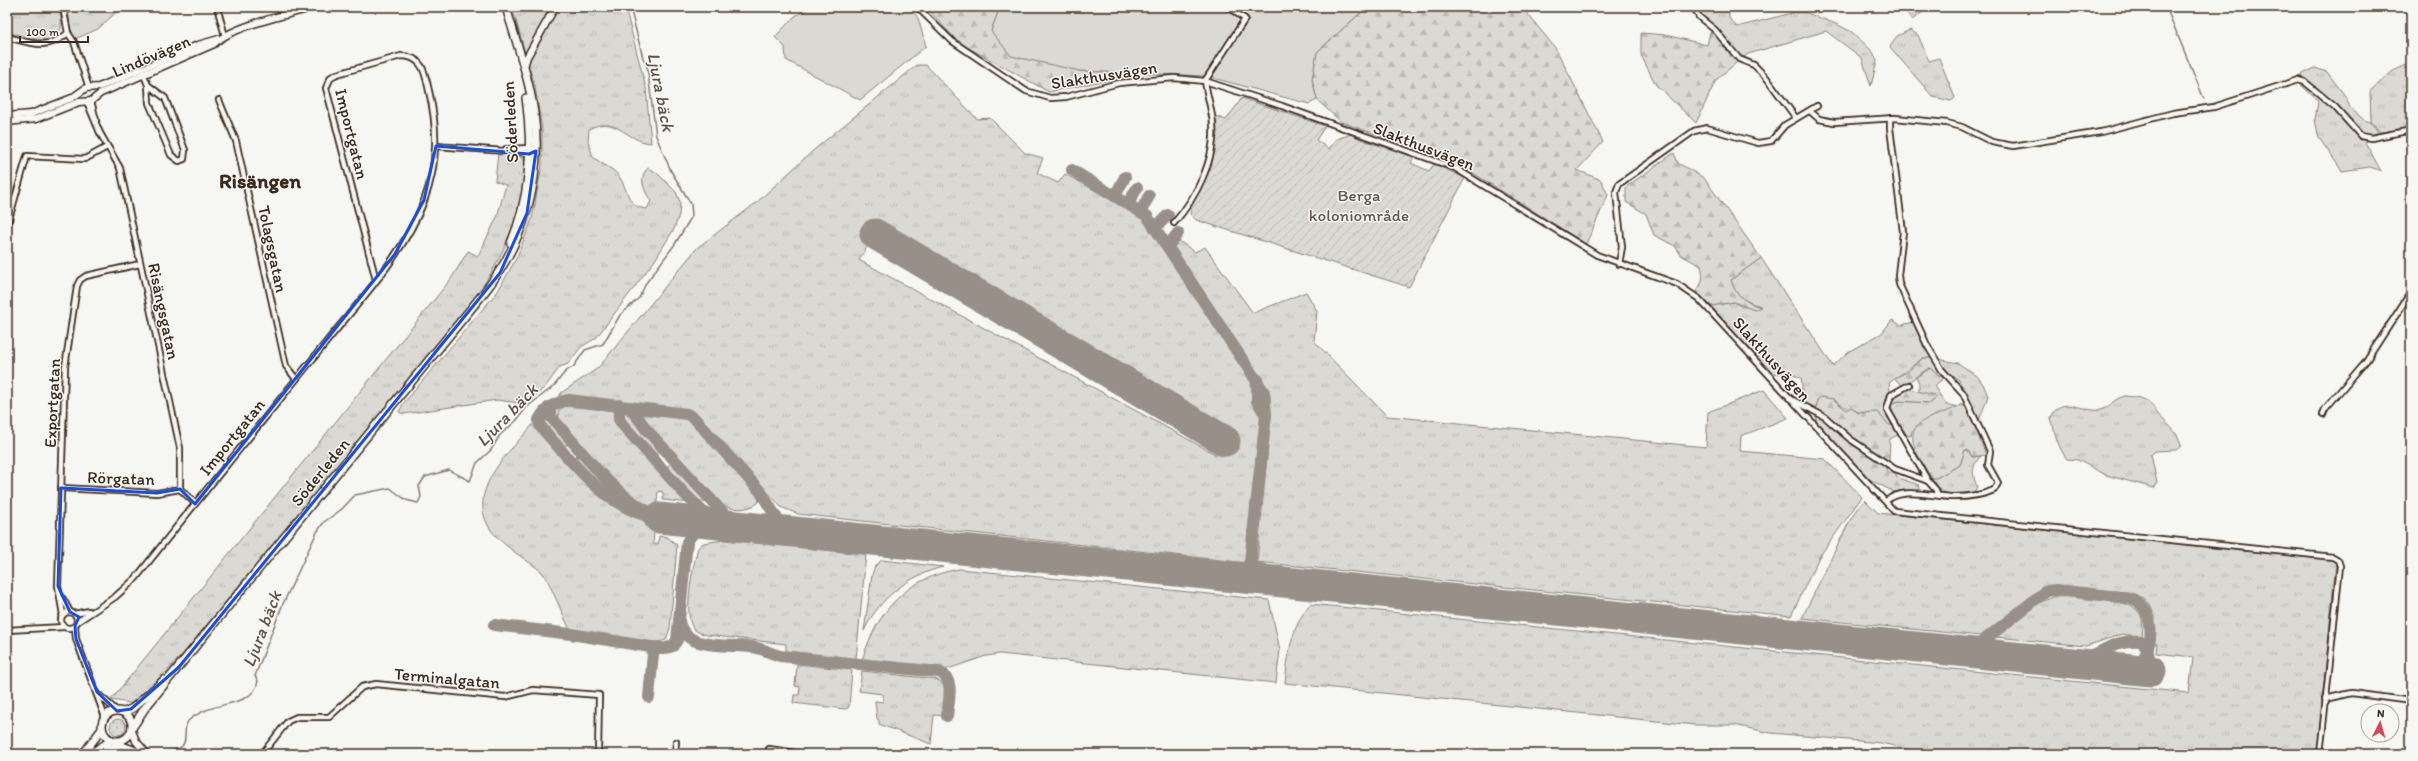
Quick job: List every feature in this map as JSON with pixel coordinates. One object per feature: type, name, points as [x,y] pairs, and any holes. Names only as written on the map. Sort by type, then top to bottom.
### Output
[{"type":"main road","name":"Lindövägen","points":[[7,122],[29,121],[89,100],[198,45],[222,38],[263,22],[315,7]]},
{"type":"main road","name":"Söderleden","points":[[506,7],[534,112],[531,151]]},
{"type":"main road","points":[[523,68],[527,57],[555,7]]},
{"type":"main road","name":"Söderleden","points":[[132,729],[145,708],[500,273],[520,232],[532,190],[529,115],[520,58]]},
{"type":"main road","name":"Lindövägen","points":[[7,116],[31,114],[86,90],[143,72]]},
{"type":"main road","points":[[86,90],[89,100]]},
{"type":"main road","points":[[86,90],[89,100]]},
{"type":"main road","name":"Söderleden","points":[[123,713],[141,706],[166,678],[179,667]]},
{"type":"main road","points":[[83,754],[102,729],[105,717],[123,713],[132,729],[136,741],[146,754]]},
{"type":"main road","points":[[102,729],[106,737],[146,754]]},
{"type":"main road","points":[[90,754],[115,742],[123,740],[132,729]]},
{"type":"main road","points":[[98,754],[115,742]]},
{"type":"street","points":[[62,7],[68,33],[74,42],[86,90]]},
{"type":"street","points":[[217,7],[222,38]]},
{"type":"street","name":"Slakthusvägen","points":[[917,7],[952,41],[1026,91],[1037,96],[1066,97],[1119,83],[1168,78],[1189,78],[1205,81],[1282,106],[1455,168],[1598,255],[1619,264],[1677,284],[1699,299],[1788,398],[1894,511],[2333,557],[2338,560],[2340,566],[2320,754]]},
{"type":"street","points":[[1174,223],[1189,206],[1211,150],[1213,125],[1205,81],[1245,19],[1228,7]]},
{"type":"street","points":[[1694,7],[1699,18],[1716,30],[1739,59],[1754,65],[1766,77],[1796,118]]},
{"type":"street","points":[[7,37],[45,45],[54,43],[68,33]]},
{"type":"street","name":"Importgatan","points":[[66,628],[76,624],[103,605],[136,578],[376,280],[413,226],[430,180],[436,146],[435,121],[425,73],[416,59],[401,56],[337,74],[327,82],[326,88],[376,280]]},
{"type":"street","points":[[143,72],[148,85],[149,103],[171,155],[179,161],[184,159],[185,150],[165,98],[148,85]]},
{"type":"street","points":[[1810,111],[1819,119],[1834,122],[1890,118],[1952,124],[1992,142],[2019,145],[2100,132],[2180,111],[2214,107],[2298,80],[2305,82],[2335,108],[2361,136],[2371,138],[2407,131],[2411,135]]},
{"type":"street","name":"Risängsgatan","points":[[89,100],[96,123],[120,168],[180,448],[180,489]]},
{"type":"street","name":"Tolagsgatan","points":[[220,100],[236,141],[286,366],[296,379]]},
{"type":"street","points":[[1619,264],[1622,247],[1616,192],[1619,184],[1694,131],[1708,128],[1758,143],[1771,141],[1796,118],[1817,106]]},
{"type":"street","points":[[1886,501],[1900,493],[1926,496],[1937,494],[1956,497],[1982,494],[1994,490],[1998,483],[1988,464],[1990,451],[1963,393],[1942,370],[1923,338],[1899,284],[1898,275],[1903,232],[1890,118]]},
{"type":"street","points":[[436,146],[531,151]]},
{"type":"street","points":[[7,226],[27,156],[85,159],[108,147]]},
{"type":"street","name":"Exportgatan","points":[[66,628],[62,617],[59,592],[61,488],[65,367],[77,286],[80,280],[86,276],[140,264]]},
{"type":"street","points":[[2323,414],[2325,409],[2366,361],[2411,292]]},
{"type":"street","points":[[1909,385],[1891,395],[1887,409],[1903,433],[1928,481],[1933,486],[1937,494]]},
{"type":"street","points":[[1788,398],[1825,417],[1850,439],[1894,469],[1928,481]]},
{"type":"street","name":"Rörgatan","points":[[61,488],[157,493],[180,489]]},
{"type":"street","points":[[180,489],[195,503]]},
{"type":"street","name":"Exportgatan","points":[[59,592],[72,613],[76,624]]},
{"type":"street","name":"Importgatan","points":[[62,617],[72,613],[84,613],[103,605]]},
{"type":"street","points":[[48,626],[62,617]]},
{"type":"street","points":[[76,624],[76,639]]},
{"type":"street","points":[[7,630],[48,626],[66,628],[76,639],[97,692],[105,717]]},
{"type":"street","name":"Terminalgatan","points":[[262,754],[288,720],[297,717],[329,717],[362,687],[376,684],[505,697],[539,690],[600,696],[598,754]]},
{"type":"street","points":[[97,692],[107,704],[123,713]]},
{"type":"street","points":[[2326,698],[2351,693],[2411,701]]},
{"type":"street","points":[[675,754],[676,742]]},
{"type":"street","points":[[768,749],[804,754]]},
{"type":"highlighted area","points":[[436,146],[529,154],[536,151],[527,213],[500,273],[179,667],[131,709],[117,711],[97,692],[76,639],[75,626],[79,617],[70,612],[58,586],[61,488],[157,493],[180,489],[195,504],[395,254],[424,200]]},
{"type":"green space","points":[[7,7],[31,7],[44,11],[50,11],[58,7],[61,25],[57,37],[53,41],[29,38],[7,32]]},
{"type":"green space","points":[[68,7],[122,7],[98,29],[75,39],[70,27]]},
{"type":"green space","points":[[512,7],[625,7],[646,88],[651,143],[634,138],[614,126],[606,125],[598,125],[589,129],[588,141],[593,157],[619,176],[630,200],[634,204],[640,208],[647,209],[651,201],[644,189],[643,184],[643,176],[648,168],[657,173],[676,192],[680,202],[679,215],[674,229],[655,260],[596,338],[581,347],[568,364],[560,367],[545,387],[526,404],[497,400],[404,414],[399,412],[403,404],[498,291],[517,257],[532,219],[542,166],[542,129],[535,87]]},
{"type":"green space","points":[[811,7],[909,7],[918,18],[926,46],[860,100],[786,60],[785,47],[775,37],[795,16]]},
{"type":"green space","points":[[926,7],[1000,7],[991,31],[1080,71],[1143,73],[1049,92],[958,42]]},
{"type":"green space","points":[[1000,7],[1367,7],[1317,52],[1312,79],[1317,100],[1309,104],[1206,76],[1080,71],[1011,56],[991,31]]},
{"type":"green space","points":[[1367,7],[1522,7],[1556,49],[1603,142],[1577,170],[1601,180],[1608,195],[1586,244],[1454,161],[1341,122],[1317,100],[1312,79],[1317,52]]},
{"type":"green space","points":[[1699,7],[1722,7],[1729,10],[1729,18],[1737,27],[1796,12],[1807,13],[1836,24],[1852,32],[1873,52],[1877,61],[1871,86],[1862,58],[1826,31],[1748,54],[1742,59],[1699,16],[1696,9]]},
{"type":"green space","points":[[1903,7],[1930,7],[1912,20]]},
{"type":"green space","points":[[1910,30],[1918,35],[1929,61],[1939,58],[1955,98],[1951,101],[1933,97],[1890,47],[1897,36]]},
{"type":"green space","points":[[1710,32],[1722,39],[1737,62],[1716,80],[1696,123],[1656,85],[1641,55],[1641,33],[1666,35],[1707,45]]},
{"type":"green space","points":[[2411,63],[2411,125],[2399,130],[2380,132],[2371,121],[2370,91],[2393,71]]},
{"type":"green space","points":[[917,65],[926,65],[977,119],[990,118],[1025,153],[1043,158],[1037,173],[1058,183],[1065,174],[1130,209],[1146,221],[1253,383],[1252,399],[1262,419],[1259,476],[1248,563],[798,514],[781,507],[707,425],[685,410],[571,397],[558,399],[561,393],[598,368],[697,248],[756,203],[815,149]],"holes":[[[881,224],[1231,430],[1217,455],[859,260]]]},
{"type":"green space","points":[[2315,68],[2327,72],[2346,97],[2350,108],[2364,120],[2371,122],[2378,132],[2365,142],[2381,171],[2370,167],[2342,171],[2319,138],[2315,120],[2318,101],[2300,84],[2301,75]]},
{"type":"green space","name":"Berga koloniområde","points":[[1242,98],[1325,126],[1316,140],[1329,149],[1336,139],[1352,134],[1360,139],[1414,157],[1411,163],[1429,171],[1434,164],[1465,178],[1409,287],[1196,220],[1190,214],[1194,198],[1214,146],[1215,116],[1226,120]]},
{"type":"green space","points":[[498,153],[513,154],[524,159],[525,171],[523,190],[520,205],[510,234],[491,273],[474,299],[183,654],[136,704],[111,700],[451,279],[468,251],[478,256],[497,217],[506,185],[495,181]]},
{"type":"green space","points":[[1674,153],[1678,163],[1704,178],[1761,258],[1731,280],[1735,290],[1742,298],[1761,307],[1754,310],[1734,302],[1711,306],[1696,291],[1702,280],[1701,266],[1681,255],[1675,246],[1654,235],[1646,214],[1626,202],[1626,187]]},
{"type":"green space","points":[[1179,241],[1195,252],[1205,247],[1253,313],[1306,292],[1317,311],[1314,341],[1387,416],[1706,447],[1708,412],[1764,390],[1788,418],[1741,436],[1740,451],[1825,459],[1862,497],[1819,557],[1791,616],[1257,562],[1267,457],[1270,396],[1173,248]]},
{"type":"green space","points":[[1761,258],[1833,366],[1848,352],[1882,333],[1892,320],[1901,325],[1914,322],[1932,358],[1923,358],[1889,383],[1890,390],[1886,407],[1893,425],[1889,426],[1877,413],[1849,409],[1833,399],[1817,400],[1817,409],[1802,401],[1801,378],[1791,374],[1771,373],[1711,306],[1734,302],[1742,307],[1760,306],[1741,297],[1735,290],[1731,280]]},
{"type":"green space","points":[[1923,358],[1932,358],[1942,375],[1939,375],[1931,368],[1927,369],[1903,386],[1894,378],[1907,372]]},
{"type":"green space","points":[[1938,359],[1958,363],[1977,376],[1983,384],[1988,396],[1979,421],[1959,380],[1944,370]]},
{"type":"green space","points":[[1931,368],[1944,378],[1934,386],[1946,404],[1957,407],[1912,431],[1911,436],[1907,435],[1893,415],[1891,404],[1899,401],[1931,403],[1934,400],[1934,395],[1923,394],[1919,391],[1919,383],[1916,377]]},
{"type":"green space","points":[[1909,389],[1934,395],[1936,397],[1931,403],[1899,401],[1891,404],[1895,395]]},
{"type":"green space","points":[[2125,396],[2141,398],[2151,404],[2157,413],[2175,432],[2180,441],[2181,446],[2176,450],[2154,451],[2151,454],[2157,483],[2154,488],[2106,475],[2078,460],[2067,459],[2057,439],[2051,418],[2055,411],[2060,407],[2066,405],[2101,410],[2117,399]]},
{"type":"green space","points":[[1821,397],[1833,399],[1846,410],[1851,407],[1858,413],[1877,412],[1889,425],[1893,425],[1900,434],[1890,439],[1889,460],[1884,464],[1888,473],[1896,474],[1896,477],[1919,485],[1921,493],[1904,490],[1894,492],[1869,479],[1816,423],[1817,400]]},
{"type":"green space","points":[[1963,403],[1966,404],[1986,455],[1972,457],[1968,450],[1965,450],[1960,465],[1936,478],[1931,478],[1914,445],[1914,430],[1919,424],[1929,418],[1951,410]]},
{"type":"green space","points":[[565,406],[617,411],[617,421],[622,429],[691,503],[663,500],[663,492],[658,491],[656,512],[628,495],[604,472],[559,422],[558,411]]},
{"type":"green space","points":[[625,412],[658,447],[658,454],[653,453],[637,438],[624,419],[623,414]]},
{"type":"green space","points":[[652,413],[683,417],[692,421],[760,495],[758,503],[754,506],[738,509],[728,508],[719,504],[644,423],[642,420],[646,414]]},
{"type":"green space","points":[[549,418],[567,438],[568,445],[563,445],[547,428],[545,421]]},
{"type":"green space","points":[[535,422],[601,496],[619,508],[655,522],[653,544],[658,544],[659,536],[667,537],[677,545],[670,628],[666,640],[658,642],[634,641],[570,630],[547,579],[541,571],[513,551],[493,533],[489,527],[483,512],[483,498],[487,484],[504,457]]},
{"type":"green space","points":[[1965,450],[1968,450],[1972,457],[1981,456],[1975,464],[1973,470],[1977,487],[1974,492],[1953,495],[1938,491],[1937,484],[1931,478],[1936,478],[1960,465]]},
{"type":"green space","points":[[578,454],[585,457],[617,492],[647,514],[608,495],[578,462],[576,456]]},
{"type":"green space","points":[[671,463],[709,501],[708,503],[703,502],[691,495],[673,477],[667,467]]},
{"type":"green space","points":[[1865,500],[1878,513],[2334,560],[2336,562],[2317,754],[1929,754],[1881,743],[1771,733],[1734,725],[1695,725],[1285,683],[1289,652],[1298,622],[1310,604],[2189,693],[2193,657],[2156,653],[2157,644],[2153,643],[2155,617],[2150,605],[2144,598],[2128,592],[2048,586],[2038,590],[1981,636],[1802,618],[1849,522],[1856,510]]},
{"type":"green space","points":[[724,540],[866,554],[856,659],[786,651],[786,644],[707,635],[694,629],[690,621],[689,601],[698,548],[703,543]]},
{"type":"green space","points":[[882,560],[943,567],[918,576],[896,590],[877,609],[864,631],[872,575],[875,566]]},
{"type":"green space","points":[[959,569],[1269,600],[1280,650],[1276,683],[1000,654],[986,656],[939,672],[939,669],[862,660],[876,626],[897,599],[909,589],[924,580],[940,573]]},
{"type":"green space","points":[[2053,597],[2096,598],[2120,602],[2130,606],[2137,610],[2141,616],[2143,626],[2142,637],[2122,634],[2086,646],[1996,637],[2037,604]]},
{"type":"green space","points":[[797,664],[852,670],[849,707],[846,709],[793,703],[794,695],[799,695],[800,687],[795,686]]},
{"type":"green space","points":[[862,671],[935,679],[940,681],[946,694],[944,716],[934,715],[931,744],[879,724],[875,701],[883,702],[882,694],[859,691]]},
{"type":"green space","points":[[115,719],[121,719],[126,724],[124,733],[121,735],[115,735],[110,730],[110,724]]},
{"type":"waterway","name":"Ljura bäck","points":[[161,754],[177,749],[183,745],[186,726],[192,717],[211,708],[244,699],[255,689],[258,681],[255,676],[282,606],[317,532],[324,522],[342,509],[355,495],[390,488],[406,500],[418,503],[421,497],[419,486],[425,477],[449,470],[470,481],[477,463],[491,450],[500,435],[516,421],[527,407],[554,386],[565,372],[574,366],[585,350],[603,344],[620,315],[639,298],[646,283],[675,244],[692,216],[691,204],[671,171],[656,136],[647,66],[643,58],[630,7]]},
{"type":"waterway","points":[[2166,7],[2204,99]]},
{"type":"taxiway","points":[[1072,170],[1147,216],[1264,392],[1266,415],[1250,562],[1247,567],[1237,574],[1208,574]]},
{"type":"taxiway","points":[[1115,196],[1125,177]]},
{"type":"taxiway","points":[[1128,204],[1137,188]]},
{"type":"taxiway","points":[[1141,211],[1149,196]]},
{"type":"taxiway","points":[[1155,228],[1168,215]]},
{"type":"taxiway","points":[[1168,246],[1178,233]]},
{"type":"taxiway","points":[[1257,379],[1257,401],[1266,415]]},
{"type":"taxiway","points":[[659,519],[640,514],[623,506],[592,483],[540,426],[539,420],[544,412],[555,404],[569,400],[687,414],[694,418],[760,491],[785,531]]},
{"type":"taxiway","points":[[619,405],[619,419],[622,424],[682,491],[715,524]]},
{"type":"taxiway","points":[[549,407],[551,417],[596,469],[621,493],[649,512]]},
{"type":"taxiway","points":[[630,407],[646,429],[735,526]]},
{"type":"taxiway","points":[[494,625],[571,634],[663,649],[673,646],[677,640],[687,542],[690,537],[702,527],[722,524]]},
{"type":"taxiway","points":[[1251,558],[1253,565],[1262,574],[1274,579],[1295,583]]},
{"type":"taxiway","points":[[1957,651],[1977,646],[2046,591],[2056,590],[2128,598],[2137,602],[2144,608],[2150,627],[2150,637],[2145,655],[2140,662],[2135,665],[2119,668]]},
{"type":"taxiway","points":[[679,621],[683,631],[690,638],[711,645],[757,648],[780,656],[939,672],[948,680],[949,685],[950,691],[947,716]]},
{"type":"taxiway","points":[[2068,663],[2087,658],[2112,646],[2130,641],[2141,641],[2149,655],[2145,667],[2134,675],[2119,677],[2107,667]]},
{"type":"taxiway","points":[[649,697],[653,654],[655,650],[661,648]]},
{"type":"runway","points":[[875,234],[1225,441]]},
{"type":"runway","points":[[659,518],[2151,671]]},
{"type":"district","name":"Risängen","points":[[260,180]]}]
